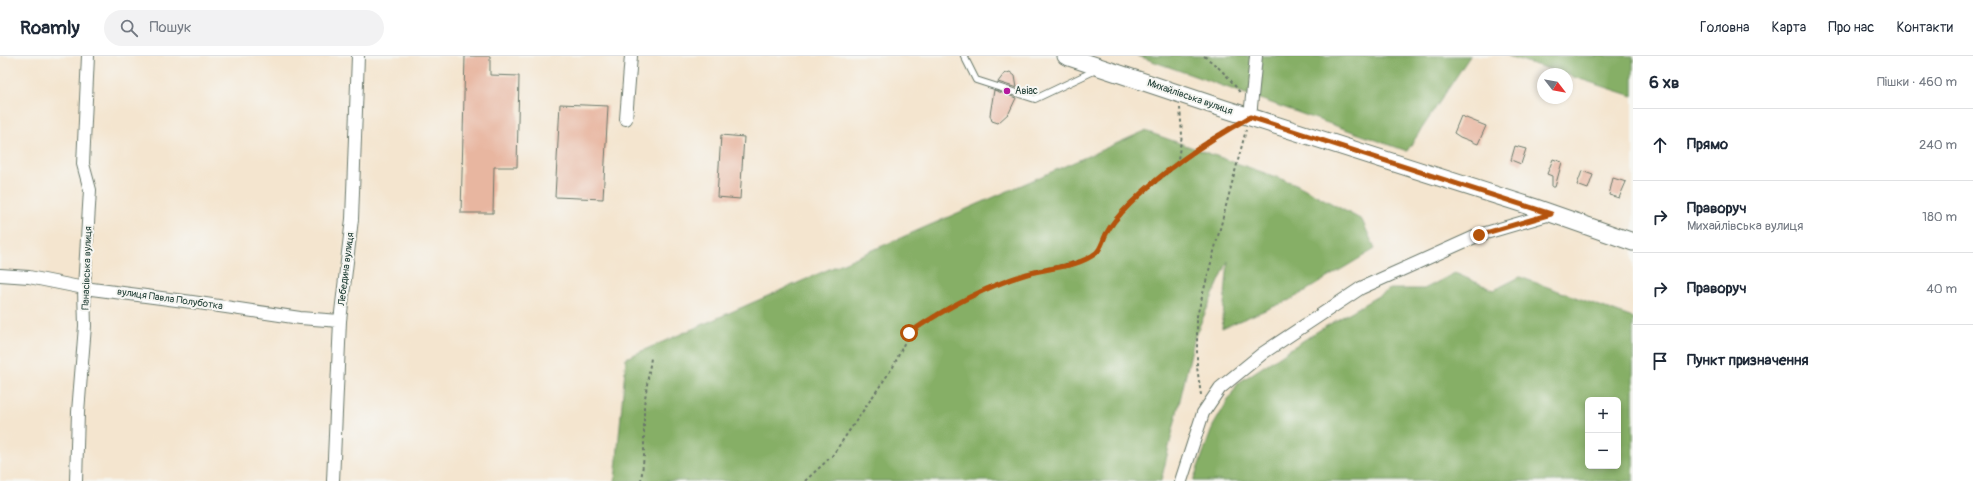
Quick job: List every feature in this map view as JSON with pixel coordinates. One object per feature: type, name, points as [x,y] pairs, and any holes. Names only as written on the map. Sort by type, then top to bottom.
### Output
[{"type":"main road","name":"Михайлівська вулиця","points":[[1066,56],[1180,94],[1250,113],[1633,242]]},
{"type":"street","name":"Панасівська вулиця","points":[[76,481],[78,412],[85,326],[84,288],[90,190],[83,164],[88,56]]},
{"type":"street","name":"Лебедина вулиця","points":[[333,481],[340,321],[352,219],[358,56]]},
{"type":"street","points":[[626,119],[630,56]]},
{"type":"street","points":[[1250,113],[1256,56]]},
{"type":"street","points":[[1181,481],[1203,413],[1220,388],[1263,353],[1361,288],[1479,235],[1551,214]]},
{"type":"street","name":"вулиця Павла Полуботка","points":[[0,275],[29,277],[84,288],[300,318],[340,321]]},
{"type":"lane","points":[[964,56],[976,80],[1034,99],[1101,67]]},
{"type":"path","points":[[1203,413],[1197,368],[1197,316],[1250,113],[1232,81],[1217,65],[1204,56]]},
{"type":"path","points":[[1177,165],[1182,135],[1180,94]]},
{"type":"path","points":[[805,481],[832,456],[893,368],[909,333],[942,311],[987,288],[1028,273],[1084,260],[1098,252],[1106,233],[1129,204],[1208,141],[1250,113]]},
{"type":"path","points":[[641,481],[644,456],[644,405],[651,358]]},
{"type":"green space","points":[[1138,56],[1470,56],[1407,151]]},
{"type":"green space","points":[[1508,56],[1633,56],[1633,96],[1573,77],[1573,68],[1546,68]]},
{"type":"green space","points":[[1145,131],[1296,184],[1362,220],[1375,249],[1292,299],[1222,328],[1228,261],[1195,336],[1161,481],[615,481],[626,358]]},
{"type":"green space","points":[[1455,273],[1494,290],[1520,277],[1633,318],[1633,481],[1193,481],[1213,426],[1238,383],[1318,331],[1390,289],[1424,289]]},
{"type":"building","points":[[465,56],[490,56],[490,75],[519,76],[517,167],[494,167],[493,213],[461,213]]},
{"type":"building","points":[[1010,72],[1015,76],[1017,88],[998,82],[1004,74]]},
{"type":"building","points":[[994,90],[1016,98],[1009,113],[998,123],[992,121],[990,115]]},
{"type":"building","points":[[560,104],[608,106],[603,199],[555,197]]},
{"type":"building","points":[[1461,116],[1486,126],[1478,144],[1454,133]]},
{"type":"building","points":[[721,135],[744,137],[740,199],[717,197]]},
{"type":"building","points":[[1515,146],[1526,149],[1521,164],[1511,160]]},
{"type":"building","points":[[1553,159],[1562,162],[1555,187],[1552,187],[1552,176],[1547,174]]},
{"type":"building","points":[[1582,171],[1593,175],[1588,189],[1577,185]]},
{"type":"building","points":[[1613,178],[1626,182],[1619,198],[1609,195]]},
{"type":"place","name":"Авіас","points":[[1007,91]]},
{"type":"route","points":[[909,333],[942,311],[987,288],[1028,273],[1084,260],[1098,252],[1106,233],[1129,204],[1153,183],[1208,141],[1250,117],[1551,214],[1479,235]]}]
